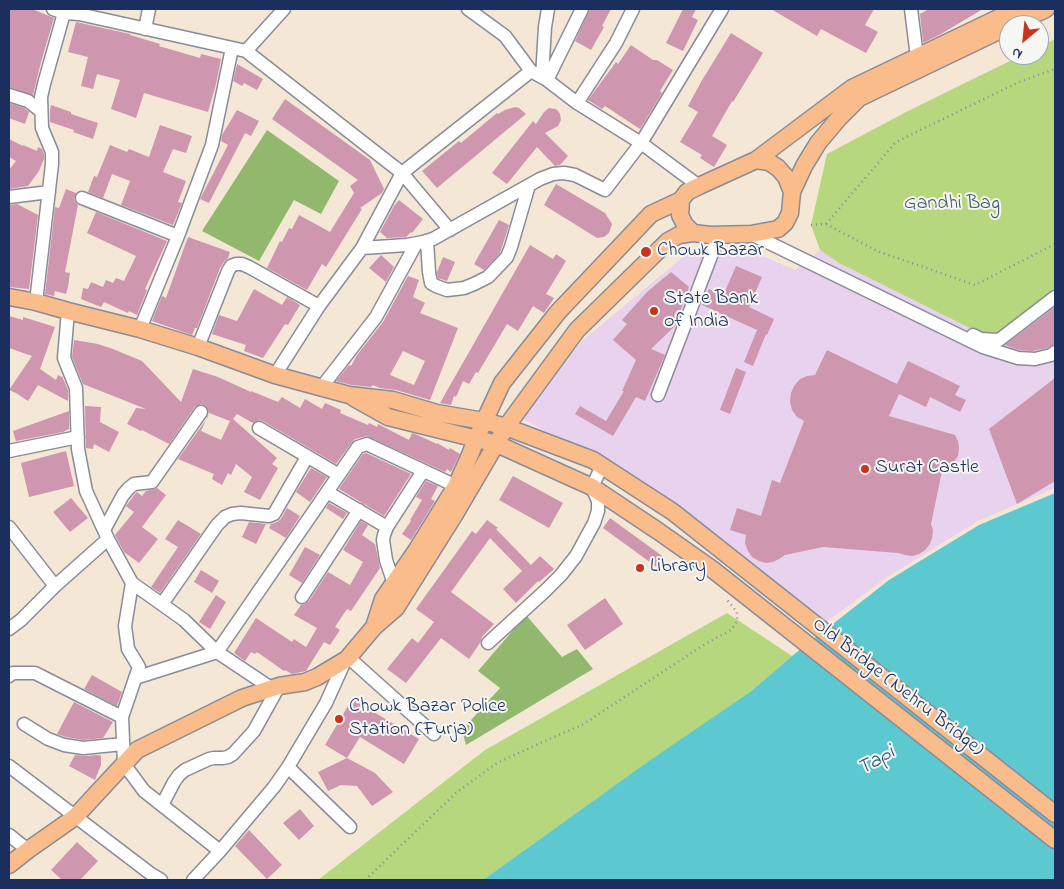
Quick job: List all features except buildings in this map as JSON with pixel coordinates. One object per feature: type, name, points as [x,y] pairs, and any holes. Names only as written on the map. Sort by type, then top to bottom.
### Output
[{"type":"main road","points":[[374,627],[383,599],[456,486],[502,383],[558,312],[651,214],[681,200],[687,192],[756,160],[852,88],[1017,9]]},
{"type":"main road","points":[[1033,15],[1046,9]]},
{"type":"main road","points":[[9,865],[75,817],[137,750],[242,698],[275,687],[305,682],[317,677],[346,659],[374,627],[396,608],[455,514],[506,427],[577,330],[668,241],[693,233],[719,235],[758,233],[778,229],[785,223],[790,213],[792,192],[804,166],[818,143],[859,98],[999,31]]},
{"type":"main road","points":[[756,160],[769,162],[778,168],[786,178],[792,192]]},
{"type":"main road","points":[[681,200],[680,215],[693,233]]},
{"type":"main road","points":[[9,297],[36,302],[140,329],[198,347],[276,375],[349,395]]},
{"type":"main road","name":"Old Bridge (Nehru Bridge)","points":[[349,395],[393,400],[436,412],[484,421],[506,427],[592,460],[673,512],[1055,814]]},
{"type":"main road","name":"Old Bridge (Nehru Bridge)","points":[[349,395],[388,417],[497,444],[592,487],[712,569],[1055,840]]},
{"type":"street","points":[[145,29],[149,9]]},
{"type":"street","points":[[246,51],[284,9]]},
{"type":"street","points":[[468,9],[505,36],[540,76],[577,103],[641,143],[699,186]]},
{"type":"street","points":[[540,76],[548,9]]},
{"type":"street","points":[[276,375],[319,306],[362,248],[402,173],[540,76],[582,9]]},
{"type":"street","points":[[577,103],[616,44],[633,9]]},
{"type":"street","points":[[362,248],[422,242],[450,230],[529,185],[553,174],[575,175],[605,190],[641,143],[722,9]]},
{"type":"street","points":[[911,9],[917,57]]},
{"type":"street","points":[[36,302],[52,164],[52,152],[42,128],[41,111],[44,84],[59,11],[79,12],[145,29],[246,51],[402,173],[450,230]]},
{"type":"street","points":[[140,329],[212,145],[232,48]]},
{"type":"street","points":[[9,95],[28,100],[41,111]]},
{"type":"street","points":[[422,242],[432,283],[436,286],[447,290],[464,288],[488,277],[507,257],[529,185]]},
{"type":"street","points":[[9,197],[49,192]]},
{"type":"street","points":[[82,198],[178,236]]},
{"type":"street","points":[[758,233],[982,339],[999,340],[1055,297]]},
{"type":"street","points":[[758,233],[983,347],[1018,358],[1035,359],[1051,355],[1055,352]]},
{"type":"street","points":[[658,395],[719,235]]},
{"type":"street","points":[[321,388],[376,317],[422,242]]},
{"type":"street","points":[[198,347],[228,271],[231,266],[236,264],[249,266],[319,306]]},
{"type":"street","points":[[68,311],[64,358],[76,388],[78,449],[86,491],[106,535],[132,583],[184,620],[217,652],[275,687],[254,731],[233,754],[228,757],[209,759],[185,770],[174,782],[162,805]]},
{"type":"street","points":[[9,629],[22,620],[106,535],[123,495],[134,484],[152,482],[201,412]]},
{"type":"street","points":[[260,428],[339,475]]},
{"type":"street","points":[[9,450],[78,437]]},
{"type":"street","points":[[135,678],[217,652],[358,447],[366,444],[456,486]]},
{"type":"street","points":[[162,604],[216,525],[232,514],[269,516],[274,514],[307,457]]},
{"type":"street","points":[[488,643],[545,591],[576,556],[594,523],[598,511],[598,501],[592,487],[602,466]]},
{"type":"street","points":[[394,584],[386,560],[383,540],[387,527],[423,470]]},
{"type":"street","points":[[327,492],[387,527]]},
{"type":"street","points":[[302,597],[359,510]]},
{"type":"street","points":[[9,527],[55,586]]},
{"type":"street","points":[[132,583],[125,626],[128,649],[139,667],[122,717],[124,764],[144,791],[220,851]]},
{"type":"street","points":[[193,880],[274,787],[288,767],[326,703],[346,659],[434,734]]},
{"type":"street","points":[[9,676],[13,673],[35,673],[122,717]]},
{"type":"street","points":[[24,724],[48,739],[64,745],[83,748],[123,744]]},
{"type":"street","points":[[9,766],[153,878]]},
{"type":"street","points":[[288,767],[350,827]]},
{"type":"street","points":[[9,835],[28,850]]},
{"type":"path","points":[[826,224],[896,142],[1018,82],[1055,69]]},
{"type":"path","points":[[810,225],[826,224],[877,251],[975,285],[1055,244]]},
{"type":"path","points":[[365,880],[456,794],[497,763],[582,725],[705,644],[731,630],[737,621],[737,612],[724,597]]},
{"type":"shaded area","points":[[820,250],[839,263],[1055,290],[1055,488],[978,521],[886,578],[825,623],[674,505],[518,416],[583,340],[688,253],[751,251],[795,270]]},
{"type":"green space","name":"Gandhi Bag","points":[[1055,39],[1055,291],[1005,333],[988,337],[839,263],[820,250],[811,225],[827,154],[908,111],[1002,65],[1049,65],[1049,42]]},
{"type":"green space","points":[[267,130],[339,181],[321,214],[294,200],[259,261],[202,231]]},
{"type":"green space","points":[[727,613],[792,656],[750,692],[483,880],[318,880],[485,750]]},
{"type":"green space","points":[[526,615],[562,657],[577,649],[593,669],[466,745],[462,730],[500,688],[478,671]]},
{"type":"water","name":"Tapi","points":[[1055,493],[1055,880],[483,880],[649,761],[750,692],[792,656],[889,580],[979,525]]},
{"type":"place","name":"Chowk Bazar","points":[[646,252]]},
{"type":"place","name":"State Bank of India","points":[[654,311]]},
{"type":"place","name":"Surat Castle","points":[[865,469]]},
{"type":"place","name":"Library","points":[[640,568]]},
{"type":"place","name":"Chowk Bazar Police Station (Furja)","points":[[339,719]]}]
